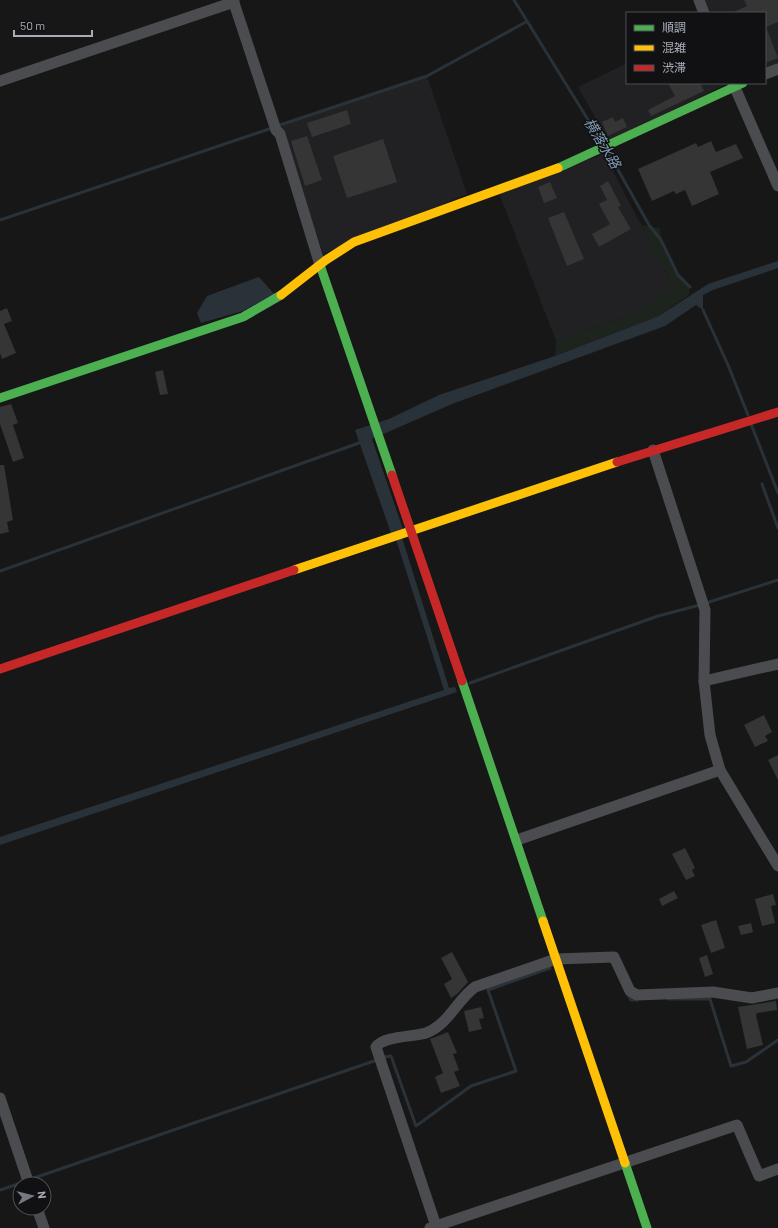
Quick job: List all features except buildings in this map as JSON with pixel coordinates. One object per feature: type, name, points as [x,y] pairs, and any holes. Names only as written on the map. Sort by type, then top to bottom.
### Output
[{"type":"street","points":[[699,0],[704,12]]},
{"type":"street","points":[[0,81],[234,1],[276,130],[280,134],[320,265],[517,840],[647,1228]]},
{"type":"street","points":[[766,74],[778,69]]},
{"type":"street","points":[[0,398],[260,310],[336,252],[354,242],[596,152],[737,84],[778,186]]},
{"type":"street","points":[[0,669],[653,450],[740,422],[778,412]]},
{"type":"street","points":[[653,450],[704,604],[704,681],[710,735],[720,770],[778,866]]},
{"type":"street","points":[[704,681],[778,664]]},
{"type":"street","points":[[517,840],[720,770]]},
{"type":"street","points":[[778,993],[752,998],[713,992],[637,995],[630,991],[614,957],[556,959],[483,983],[467,993],[438,1027],[426,1033],[396,1038],[378,1044],[376,1047],[433,1227],[737,1125],[759,1176],[778,1169]]},
{"type":"street","points":[[0,1098],[26,1176]]},
{"type":"street","points":[[40,1216],[44,1228]]},
{"type":"shaded area","points":[[705,0],[778,0],[778,65],[766,70],[766,12],[710,12]]},
{"type":"shaded area","points":[[626,63],[626,84],[726,84],[609,142],[578,87]]},
{"type":"shaded area","points":[[427,76],[467,194],[323,254],[280,125]]},
{"type":"shaded area","points":[[604,154],[673,286],[628,316],[556,341],[499,193]]},
{"type":"shaded area","points":[[641,225],[660,228],[663,244],[670,260],[690,287],[689,295],[659,316],[555,356],[556,341],[628,316],[673,286]]},
{"type":"shaded area","points":[[778,261],[778,268],[713,290],[703,295],[703,310],[696,305],[665,326],[452,404],[372,439],[403,529],[400,531],[449,688],[455,687],[457,692],[0,845],[0,837],[444,690],[394,533],[391,533],[355,430],[389,419],[439,395],[555,356],[659,316],[708,284]]},
{"type":"shaded area","points":[[259,277],[274,294],[243,311],[201,323],[197,313],[207,296]]},
{"type":"waterway","name":"横落水路","points":[[514,0],[603,144]]},
{"type":"waterway","points":[[280,125],[427,76],[526,22]]},
{"type":"waterway","points":[[0,220],[269,129]]},
{"type":"waterway","name":"横落水路","points":[[608,152],[649,225],[661,240],[678,275],[690,287]]},
{"type":"waterway","name":"横落水路","points":[[703,310],[728,365],[748,415]]},
{"type":"waterway","name":"横落水路","points":[[751,424],[778,493]]},
{"type":"waterway","points":[[0,571],[359,443]]},
{"type":"waterway","points":[[762,484],[778,528]]},
{"type":"waterway","points":[[706,603],[778,580]]},
{"type":"waterway","points":[[470,683],[658,616],[700,605]]},
{"type":"waterway","points":[[385,1057],[391,1056],[416,1126],[471,1086],[516,1071],[488,990],[550,968]]},
{"type":"waterway","points":[[628,994],[631,1000],[637,1000]]},
{"type":"waterway","points":[[668,999],[710,999],[731,1066],[746,1062],[778,1040]]},
{"type":"waterway","points":[[40,1176],[374,1061]]},
{"type":"waterway","points":[[0,1190],[12,1186]]},
{"type":"traffic: fast","points":[[558,168],[741,84]]},
{"type":"traffic: fast","points":[[320,265],[392,475]]},
{"type":"traffic: fast","points":[[0,398],[243,317],[281,295]]},
{"type":"traffic: fast","points":[[462,681],[543,921]]},
{"type":"traffic: fast","points":[[625,1163],[647,1228]]},
{"type":"traffic: slow","points":[[281,295],[326,260],[354,242],[558,168]]},
{"type":"traffic: slow","points":[[294,570],[617,462]]},
{"type":"traffic: slow","points":[[543,921],[625,1163]]},
{"type":"traffic: jam","points":[[617,462],[778,412]]},
{"type":"traffic: jam","points":[[392,475],[462,681]]},
{"type":"traffic: jam","points":[[0,669],[294,570]]}]
